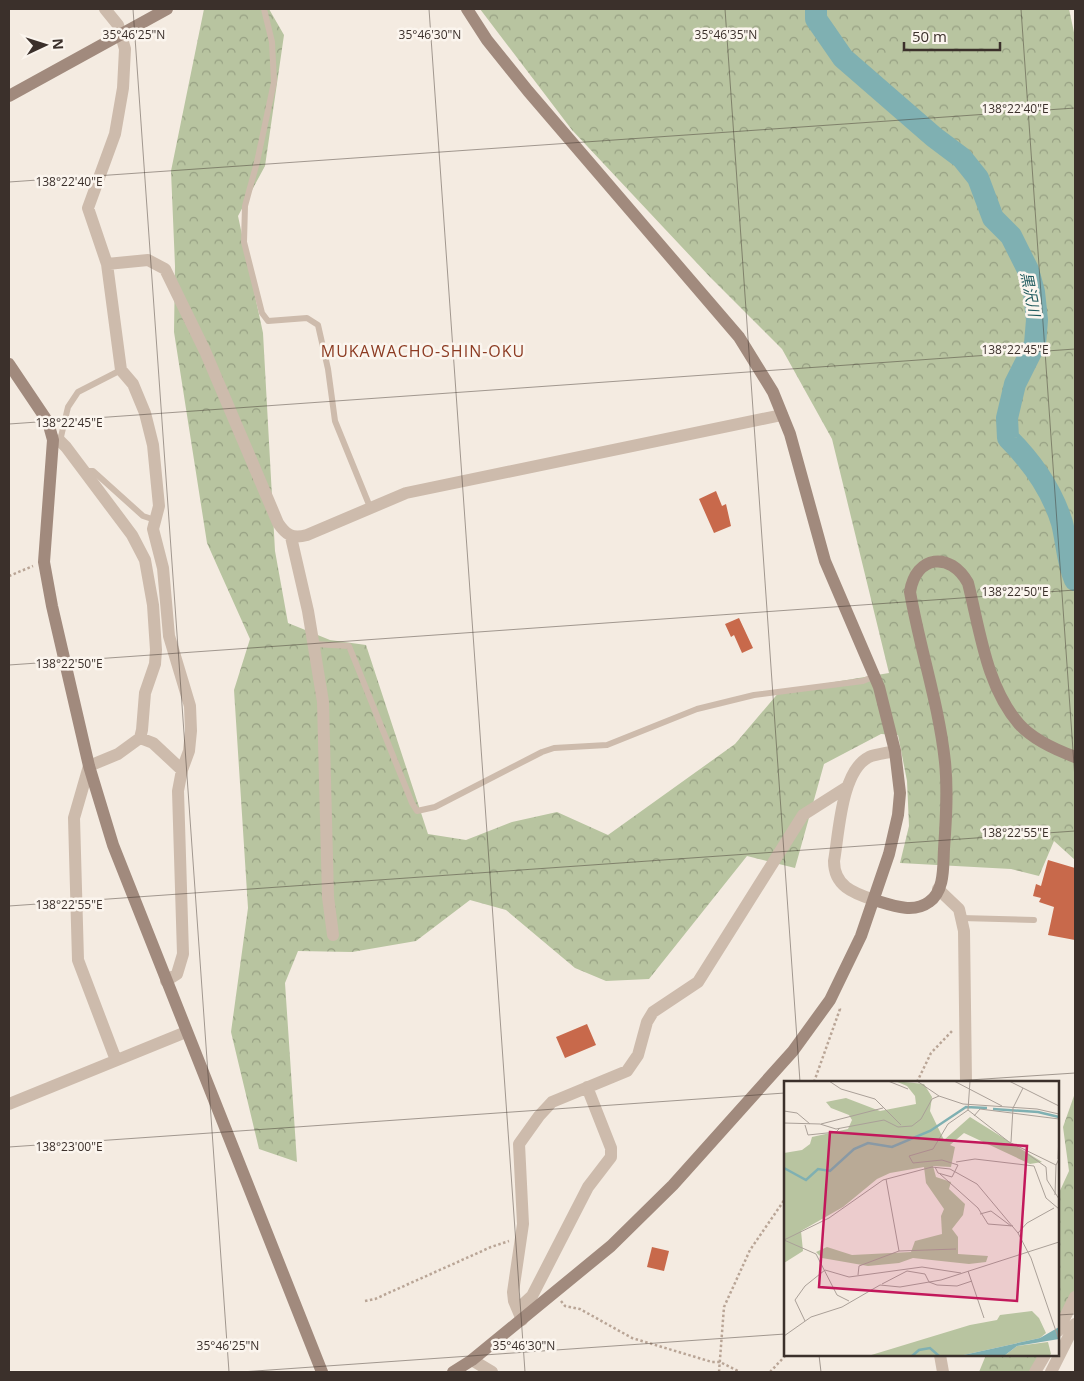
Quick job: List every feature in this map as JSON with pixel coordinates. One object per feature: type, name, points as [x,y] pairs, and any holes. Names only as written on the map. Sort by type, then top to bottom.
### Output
[{"type":"street","points":[[105,9],[118,25],[121,34],[124,48],[123,88],[115,134],[88,208],[107,264],[122,370],[133,384],[142,406],[153,445],[159,506],[153,529],[163,568],[169,636],[190,706],[191,731],[189,750],[182,770],[178,791],[183,954],[177,974],[166,981]]},
{"type":"street","points":[[9,96],[167,9]]},
{"type":"street","points":[[467,9],[487,40],[528,91],[739,337],[769,385],[797,458],[825,561],[874,676],[895,751],[899,775],[898,815],[889,854],[861,936],[830,1000],[793,1051],[673,1185],[611,1246],[555,1294],[520,1314]]},
{"type":"street","points":[[107,264],[148,260],[165,269],[205,350],[278,523],[285,533],[291,537],[307,535],[370,506],[406,493],[782,415]]},
{"type":"street","points":[[9,364],[48,422],[56,440],[84,471],[132,535],[145,560],[153,605],[156,650],[155,664],[145,693],[140,738],[118,754],[89,766]]},
{"type":"street","points":[[56,440],[44,562],[52,606],[89,766],[113,844],[322,1372]]},
{"type":"street","points":[[291,537],[314,644],[323,702],[328,897],[333,935]]},
{"type":"street","points":[[895,751],[869,757],[854,770],[847,787],[834,861],[834,872],[842,885],[854,893],[903,908],[918,907],[928,903],[936,896],[942,878],[946,808],[945,763],[910,592],[912,582],[918,570],[926,564],[945,562],[955,565],[968,583],[992,678],[1003,701],[1020,725],[1055,749],[1075,757]]},
{"type":"street","points":[[140,738],[153,743],[182,770]]},
{"type":"street","points":[[89,766],[74,818],[78,960],[116,1060]]},
{"type":"street","points":[[520,1314],[513,1292],[523,1224],[519,1144],[539,1116],[552,1102],[627,1071],[638,1055],[647,1022],[653,1012],[698,982],[803,815],[847,787]]},
{"type":"street","points":[[938,889],[960,909],[964,930],[966,1081]]},
{"type":"street","points":[[9,1104],[186,1032]]},
{"type":"street","points":[[453,1372],[472,1360],[520,1314],[532,1296],[588,1188],[612,1157],[611,1148],[586,1087]]},
{"type":"street","points":[[1059,1329],[1075,1297]]},
{"type":"street","points":[[1052,1372],[1075,1324]]},
{"type":"street","points":[[940,1356],[943,1372]]},
{"type":"street","points":[[1035,1372],[1044,1356]]},
{"type":"street","points":[[472,1360],[492,1372]]},
{"type":"lane","points":[[264,9],[272,42],[274,82],[257,162],[245,206],[244,242],[262,313],[268,321],[307,318],[318,325],[328,369],[334,421],[370,506]]},
{"type":"lane","points":[[56,440],[68,407],[78,392],[122,370]]},
{"type":"lane","points":[[84,471],[93,471],[143,516],[155,520]]},
{"type":"lane","points":[[314,644],[349,646],[412,803],[417,811],[435,807],[542,752],[554,748],[607,745],[697,709],[754,695],[863,681],[874,676]]},
{"type":"lane","points":[[961,918],[1034,920]]},
{"type":"path","points":[[9,576],[44,562]]},
{"type":"path","points":[[814,1081],[840,1009],[830,1000]]},
{"type":"path","points":[[918,1081],[931,1053],[960,1022],[966,1021]]},
{"type":"path","points":[[719,1372],[724,1307],[750,1250],[784,1200]]},
{"type":"path","points":[[365,1301],[384,1295],[501,1243],[521,1241]]},
{"type":"path","points":[[555,1294],[565,1306],[580,1308],[632,1338],[712,1362],[720,1362],[740,1372]]},
{"type":"path","points":[[770,1372],[785,1356]]},
{"type":"green space","points":[[204,9],[269,9],[284,35],[265,166],[238,216],[263,333],[275,551],[288,623],[330,640],[366,645],[428,834],[466,840],[512,822],[557,812],[608,835],[735,744],[780,691],[889,673],[832,439],[782,349],[710,277],[572,130],[480,9],[1069,9],[1075,37],[1075,860],[1054,841],[1039,876],[1011,869],[900,863],[909,826],[907,781],[898,735],[881,734],[824,764],[795,868],[747,856],[649,979],[606,981],[575,968],[506,910],[470,900],[416,941],[352,952],[298,951],[285,983],[297,1162],[259,1149],[231,1032],[248,908],[234,690],[250,639],[207,543],[174,332],[175,266],[171,171]]},
{"type":"green space","points":[[1075,1093],[1075,1291],[1059,1326],[1059,1193],[1069,1171],[1063,1127]]},
{"type":"green space","points":[[986,1356],[1045,1356],[1037,1372],[979,1372]]},
{"type":"building","points":[[716,491],[722,506],[726,504],[731,526],[714,533],[699,499]]},
{"type":"building","points":[[739,618],[753,648],[742,653],[734,635],[731,637],[725,624]]},
{"type":"building","points":[[1048,860],[1075,868],[1075,940],[1048,935],[1054,907],[1039,902],[1041,898],[1033,896],[1036,884],[1041,886]]},
{"type":"building","points":[[587,1024],[596,1045],[565,1058],[556,1037]]},
{"type":"building","points":[[652,1247],[669,1251],[664,1271],[647,1267]]},
{"type":"waterway","name":"黒沢川","points":[[816,9],[816,19],[843,58],[934,137],[962,158],[978,178],[993,218],[1011,236],[1028,270],[1034,292],[1037,320],[1035,344],[1015,384],[1007,418],[1008,438],[1033,467],[1053,499],[1062,523],[1075,580]]},
{"type":"district","name":"MUKAWACHO-SHIN-OKU","points":[[423,351]]}]
